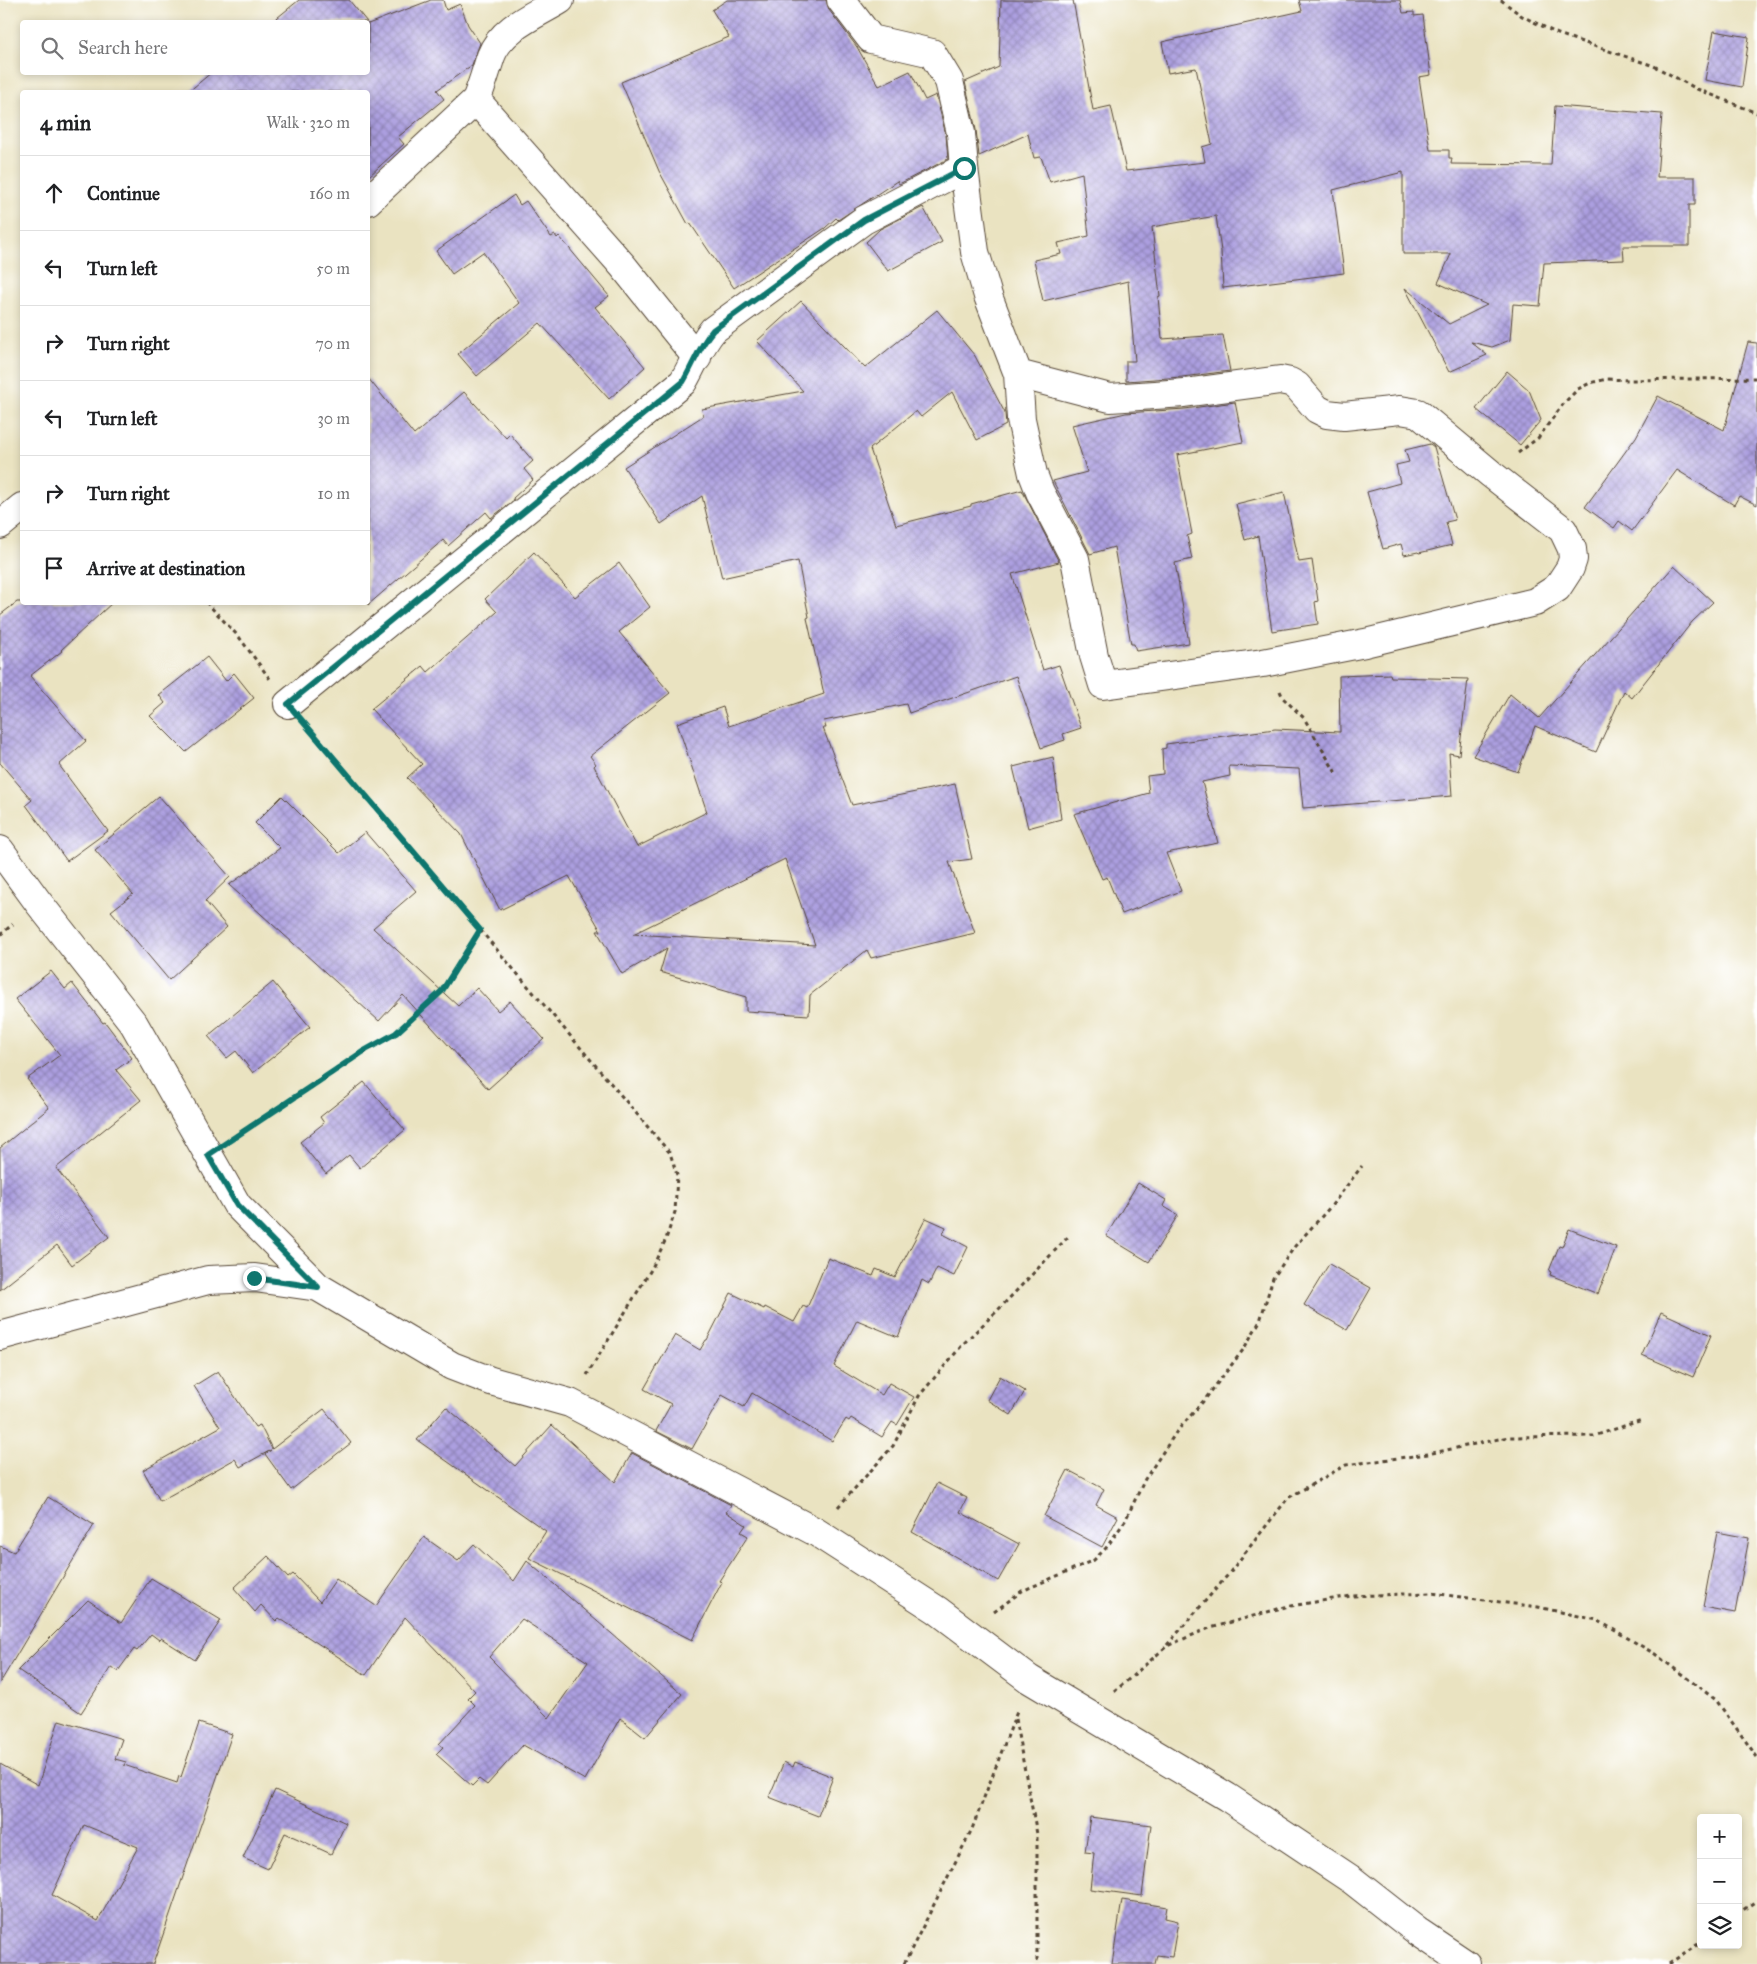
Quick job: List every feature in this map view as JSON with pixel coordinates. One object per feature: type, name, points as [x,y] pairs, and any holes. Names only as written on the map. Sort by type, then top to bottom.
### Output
[{"type":"street","points":[[370,199],[476,100],[484,82],[492,55],[500,40],[512,28],[560,0]]},
{"type":"street","points":[[841,0],[871,39],[932,53],[949,81],[961,134],[975,252],[988,296],[1018,374],[1021,419],[1033,474],[1040,492],[1075,559],[1094,656],[1103,685],[1263,663],[1365,643],[1535,602],[1557,588],[1570,568],[1573,559],[1572,549],[1563,530],[1491,474],[1418,413],[1400,410],[1344,416],[1327,414],[1317,409],[1297,386],[1280,380],[1184,393],[1110,398],[1018,374]]},
{"type":"street","points":[[476,100],[623,266],[697,358]]},
{"type":"street","points":[[288,704],[671,393],[683,382],[697,358],[704,340],[713,330],[864,220],[964,168]]},
{"type":"street","points":[[0,526],[20,509]]},
{"type":"street","points":[[0,850],[38,902],[134,1024],[237,1205],[318,1287],[452,1366],[490,1381],[570,1403],[816,1532],[937,1610],[1029,1679],[1227,1797],[1352,1880],[1416,1931],[1466,1964]]},
{"type":"street","points":[[0,1336],[208,1280],[254,1278],[318,1287]]},
{"type":"path","points":[[1501,0],[1522,16],[1558,34],[1654,66],[1697,89],[1757,113]]},
{"type":"path","points":[[1491,474],[1538,438],[1578,389],[1590,383],[1607,379],[1757,378]]},
{"type":"path","points":[[209,605],[239,637],[288,704],[670,1154],[677,1175],[675,1212],[666,1239],[652,1268],[570,1403]]},
{"type":"path","points":[[1263,663],[1283,698],[1304,718],[1336,773]]},
{"type":"path","points":[[208,1155],[357,1056],[396,1033],[442,991],[480,930]]},
{"type":"path","points":[[966,1632],[1022,1591],[1094,1560],[1106,1548],[1125,1521],[1146,1479],[1177,1431],[1243,1350],[1260,1321],[1273,1278],[1295,1246],[1332,1205],[1362,1166]]},
{"type":"path","points":[[816,1532],[893,1446],[919,1396],[964,1343],[1068,1237]]},
{"type":"path","points":[[1088,1714],[1167,1646],[1227,1576],[1288,1498],[1346,1464],[1428,1454],[1508,1436],[1594,1436],[1642,1420]]},
{"type":"path","points":[[1167,1646],[1207,1629],[1285,1607],[1350,1596],[1431,1593],[1538,1607],[1597,1620],[1655,1654],[1716,1700],[1757,1757]]},
{"type":"path","points":[[904,1964],[972,1829],[1029,1679]]},
{"type":"path","points":[[1015,1717],[1037,1834],[1037,1964]]},
{"type":"path","points":[[1742,1911],[1757,1901]]},
{"type":"path","points":[[1669,1964],[1697,1944]]},
{"type":"building","points":[[299,0],[349,0],[365,20],[274,20]]},
{"type":"building","points":[[431,0],[443,0],[446,10],[460,4],[468,25],[480,43],[472,65],[437,90],[444,99],[398,137],[404,144],[370,175],[370,90],[190,90],[208,75],[370,75],[370,23]]},
{"type":"building","points":[[727,0],[826,0],[829,10],[857,47],[879,86],[910,71],[925,100],[936,95],[946,135],[948,159],[899,184],[897,181],[838,220],[836,218],[825,228],[734,288],[690,223],[688,224],[659,171],[621,82],[729,37],[712,10]]},
{"type":"building","points":[[1001,0],[1073,0],[1093,110],[1111,106],[1126,171],[1205,162],[1202,147],[1212,144],[1196,68],[1168,73],[1162,42],[1302,11],[1299,0],[1400,0],[1403,13],[1414,12],[1414,16],[1423,15],[1431,75],[1419,77],[1430,150],[1449,150],[1449,158],[1452,158],[1451,164],[1551,165],[1555,106],[1662,114],[1657,177],[1695,177],[1695,205],[1689,205],[1689,246],[1623,246],[1624,260],[1544,263],[1540,306],[1513,304],[1510,340],[1492,347],[1471,342],[1487,355],[1449,372],[1405,288],[1449,324],[1487,305],[1438,283],[1451,254],[1403,254],[1403,172],[1333,190],[1344,273],[1223,288],[1221,251],[1216,216],[1152,227],[1160,296],[1158,297],[1162,339],[1223,335],[1230,371],[1126,381],[1126,361],[1135,361],[1128,281],[1043,301],[1034,260],[1061,254],[1058,243],[1089,236],[1082,173],[1050,182],[1041,157],[1034,158],[1028,134],[979,156],[976,130],[965,82],[999,67]]},
{"type":"building","points":[[1714,31],[1749,37],[1742,87],[1705,80]]},
{"type":"building","points":[[514,195],[520,205],[526,201],[551,237],[555,235],[557,238],[559,236],[609,296],[595,307],[645,367],[609,399],[540,323],[477,376],[458,354],[519,303],[483,252],[452,274],[436,251]]},
{"type":"building","points":[[923,207],[942,242],[888,271],[866,242],[880,229]]},
{"type":"building","points":[[801,301],[865,368],[937,310],[975,356],[1005,413],[1006,425],[977,440],[952,392],[921,417],[916,411],[870,449],[896,525],[971,506],[971,504],[1022,490],[1059,562],[1012,574],[1043,670],[1059,665],[1081,728],[1063,734],[1065,740],[1041,748],[1016,676],[909,713],[906,704],[824,721],[826,728],[823,728],[852,805],[955,784],[972,859],[949,862],[975,933],[871,958],[867,950],[810,995],[809,1015],[746,1011],[746,997],[660,972],[667,948],[622,974],[597,931],[601,931],[569,876],[500,910],[461,834],[407,778],[422,764],[371,709],[423,666],[428,672],[497,612],[485,599],[534,552],[575,597],[619,563],[650,607],[619,632],[670,693],[590,756],[596,764],[594,766],[637,847],[707,812],[677,723],[723,707],[729,726],[824,694],[807,618],[809,617],[798,561],[722,578],[702,496],[661,524],[624,467],[703,416],[702,409],[803,391],[757,341]],"holes":[[[785,859],[815,945],[633,934]]]},
{"type":"building","points":[[1748,342],[1757,343],[1757,505],[1739,496],[1734,505],[1677,470],[1632,531],[1619,521],[1614,528],[1585,507],[1636,437],[1658,396],[1724,430]]},
{"type":"building","points":[[1507,371],[1529,390],[1541,420],[1520,445],[1476,409]]},
{"type":"building","points":[[370,380],[414,435],[464,392],[506,438],[510,434],[533,461],[524,469],[533,480],[513,498],[514,500],[491,518],[486,512],[448,546],[443,540],[370,603]]},
{"type":"building","points":[[1235,402],[1243,442],[1177,455],[1192,534],[1187,536],[1192,559],[1175,563],[1189,643],[1136,651],[1134,644],[1131,644],[1114,547],[1090,554],[1053,481],[1087,472],[1072,425],[1126,413],[1185,409]]},
{"type":"building","points":[[1430,444],[1434,447],[1455,520],[1446,522],[1452,545],[1404,555],[1401,544],[1383,549],[1367,492],[1400,483],[1396,465],[1409,462],[1405,450]]},
{"type":"building","points":[[1284,492],[1299,562],[1312,560],[1318,601],[1315,602],[1318,624],[1272,631],[1258,536],[1245,540],[1236,504]]},
{"type":"building","points":[[1674,566],[1713,602],[1692,622],[1632,698],[1624,691],[1596,752],[1535,726],[1518,772],[1473,756],[1510,694],[1539,718]]},
{"type":"building","points":[[17,602],[20,602],[20,605],[110,605],[62,651],[30,676],[86,741],[59,765],[108,831],[67,861],[26,805],[32,800],[0,763],[0,615]]},
{"type":"building","points":[[207,657],[226,681],[234,673],[254,698],[186,752],[150,716],[165,703],[159,695]]},
{"type":"building","points":[[1390,674],[1391,677],[1468,679],[1459,755],[1449,753],[1452,796],[1303,808],[1299,769],[1229,766],[1230,776],[1202,782],[1218,843],[1166,853],[1181,891],[1122,914],[1107,877],[1102,879],[1074,814],[1149,793],[1147,776],[1163,774],[1162,749],[1166,748],[1166,744],[1275,729],[1340,732],[1339,676]]},
{"type":"building","points":[[1053,757],[1061,819],[1028,828],[1013,767]]},
{"type":"building","points":[[159,796],[230,877],[205,901],[227,927],[169,980],[111,911],[133,894],[95,850]]},
{"type":"building","points":[[282,796],[339,853],[365,832],[416,891],[373,928],[458,1006],[477,988],[498,1011],[510,1001],[544,1039],[488,1089],[403,995],[379,1021],[229,885],[280,848],[255,823]]},
{"type":"building","points":[[51,971],[65,989],[72,983],[132,1058],[116,1070],[141,1100],[56,1168],[109,1237],[72,1265],[57,1245],[0,1290],[0,1148],[49,1108],[27,1079],[60,1055],[15,999]]},
{"type":"building","points":[[273,982],[310,1027],[253,1073],[236,1051],[227,1058],[208,1036]]},
{"type":"building","points":[[364,1082],[405,1130],[360,1168],[349,1155],[326,1174],[300,1142],[324,1123],[320,1117]]},
{"type":"building","points":[[1138,1183],[1166,1200],[1163,1206],[1178,1215],[1149,1262],[1106,1236]]},
{"type":"building","points":[[926,1218],[946,1227],[943,1234],[968,1247],[954,1276],[937,1268],[929,1284],[922,1280],[898,1337],[857,1320],[834,1366],[882,1395],[889,1383],[914,1397],[897,1425],[892,1422],[882,1437],[851,1418],[849,1421],[846,1419],[832,1441],[752,1393],[744,1407],[722,1395],[692,1449],[656,1431],[671,1404],[644,1389],[675,1335],[700,1350],[731,1293],[794,1322],[803,1306],[807,1308],[828,1258],[873,1276],[876,1269],[895,1277]]},
{"type":"building","points":[[1569,1229],[1616,1247],[1598,1294],[1550,1275],[1551,1272],[1549,1271],[1559,1246],[1562,1247]]},
{"type":"building","points":[[1329,1264],[1371,1288],[1347,1330],[1304,1305]]},
{"type":"building","points":[[1661,1312],[1711,1335],[1693,1377],[1642,1355]]},
{"type":"building","points":[[218,1371],[255,1427],[260,1425],[272,1449],[324,1409],[351,1443],[291,1490],[265,1454],[271,1450],[240,1467],[235,1459],[160,1501],[143,1470],[220,1427],[194,1386]]},
{"type":"building","points":[[1000,1376],[1025,1391],[1011,1415],[987,1400]]},
{"type":"building","points":[[446,1407],[515,1466],[552,1425],[615,1482],[632,1453],[731,1505],[726,1512],[746,1525],[741,1532],[748,1536],[719,1581],[722,1582],[692,1640],[529,1558],[546,1531],[417,1440]]},
{"type":"building","points":[[1068,1470],[1104,1489],[1096,1505],[1118,1517],[1102,1547],[1044,1516]]},
{"type":"building","points":[[937,1483],[967,1498],[960,1512],[1019,1544],[998,1581],[912,1532]]},
{"type":"building","points":[[48,1497],[94,1525],[0,1683],[0,1546],[14,1552]]},
{"type":"building","points":[[1717,1532],[1749,1538],[1735,1613],[1703,1607]]},
{"type":"building","points":[[424,1537],[458,1561],[474,1544],[514,1581],[527,1561],[682,1694],[645,1738],[620,1718],[585,1780],[523,1745],[487,1785],[479,1779],[472,1786],[436,1754],[443,1747],[439,1744],[475,1705],[468,1698],[475,1691],[405,1617],[366,1675],[279,1618],[276,1621],[261,1605],[255,1612],[234,1588],[268,1556],[288,1578],[293,1574],[320,1602],[336,1579],[376,1606]],"holes":[[[522,1619],[588,1662],[549,1718],[489,1657]]]},
{"type":"building","points":[[151,1578],[221,1620],[195,1660],[161,1638],[159,1640],[151,1634],[137,1651],[134,1649],[118,1671],[111,1667],[81,1713],[18,1670],[88,1600],[121,1623]]},
{"type":"building","points":[[59,1720],[122,1739],[115,1759],[126,1762],[124,1765],[177,1783],[179,1776],[181,1777],[199,1723],[232,1734],[153,1964],[0,1964],[0,1764],[38,1785]],"holes":[[[84,1825],[138,1847],[98,1921],[52,1895]]]},
{"type":"building","points":[[784,1762],[793,1767],[795,1762],[833,1777],[818,1816],[769,1797]]},
{"type":"building","points":[[275,1790],[346,1823],[331,1854],[285,1833],[268,1869],[243,1858]]},
{"type":"building","points":[[1090,1817],[1151,1825],[1142,1896],[1090,1889],[1094,1853],[1085,1852]]},
{"type":"building","points":[[1122,1900],[1167,1907],[1165,1918],[1178,1921],[1172,1957],[1157,1955],[1155,1964],[1112,1964]]},
{"type":"route","points":[[254,1278],[318,1287],[237,1205],[208,1155],[364,1051],[396,1033],[442,991],[480,930],[288,704],[429,591],[683,382],[697,358],[704,340],[713,330],[864,220],[964,168]]}]
